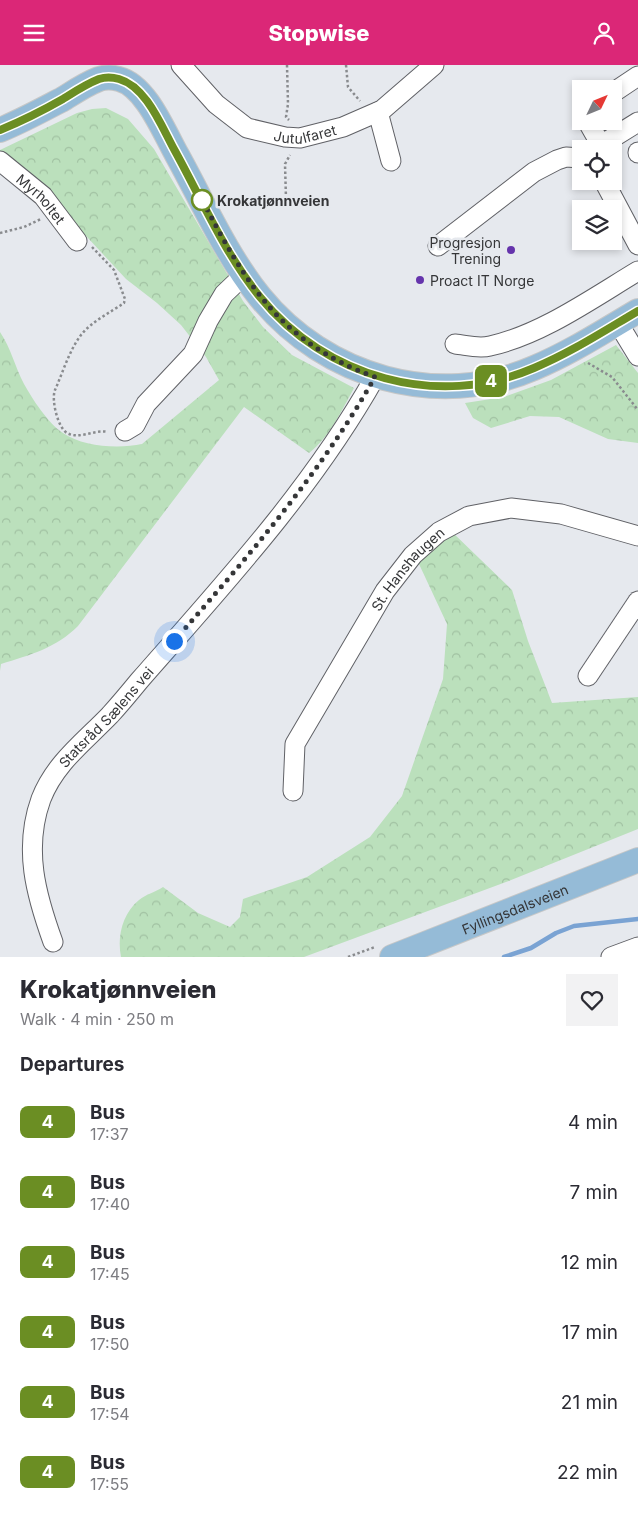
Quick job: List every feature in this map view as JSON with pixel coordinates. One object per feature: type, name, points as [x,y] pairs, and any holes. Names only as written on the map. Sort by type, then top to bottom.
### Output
[{"type":"main road","points":[[0,130],[36,114],[99,79],[118,72],[134,86],[147,103],[244,275],[274,313],[313,347],[335,360],[375,377],[439,387],[461,387],[496,381],[532,369],[638,311]]},
{"type":"main road","name":"Fyllingsdalsveien","points":[[392,957],[638,860]]},
{"type":"street","name":"Jutulfaret","points":[[181,65],[216,104],[247,128],[293,130],[313,136],[370,109],[434,65]]},
{"type":"street","points":[[622,87],[638,76]]},
{"type":"street","points":[[370,109],[391,161]]},
{"type":"street","points":[[592,130],[600,145],[638,122]]},
{"type":"street","points":[[438,247],[534,172],[556,159],[572,157]]},
{"type":"street","name":"Myrholtet","points":[[0,161],[43,196],[77,241]]},
{"type":"street","points":[[609,190],[638,245]]},
{"type":"street","points":[[455,344],[480,347],[508,340],[569,312],[638,271]]},
{"type":"street","points":[[125,431],[135,425],[146,404],[193,353],[208,321],[224,294],[244,275]]},
{"type":"street","points":[[618,323],[638,356]]},
{"type":"street","name":"Statsråd Sælens vei","points":[[53,942],[38,899],[32,872],[34,834],[41,801],[51,778],[65,759],[117,707],[251,553],[326,455],[375,377]]},
{"type":"street","name":"St. Hanshaugen","points":[[293,791],[295,744],[385,591],[413,555],[439,532],[470,516],[511,508],[561,514],[638,536]]},
{"type":"street","points":[[588,677],[638,601]]},
{"type":"street","points":[[611,957],[638,947]]},
{"type":"path","points":[[286,199],[285,165],[293,153],[293,130],[286,117],[288,104],[287,65]]},
{"type":"path","points":[[346,65],[348,87],[370,109]]},
{"type":"path","points":[[0,233],[33,224],[54,210]]},
{"type":"path","points":[[77,241],[86,241],[107,262],[116,275],[125,299],[124,303],[80,335],[67,359],[60,382],[54,391],[55,407],[61,427],[72,435],[97,431],[110,433],[120,429],[125,431]]},
{"type":"path","points":[[566,352],[602,369],[612,377],[638,410]]},
{"type":"green space","points":[[106,108],[128,119],[154,149],[243,301],[263,327],[292,355],[354,388],[329,432],[309,453],[244,407],[78,626],[70,634],[52,645],[1,664],[0,671],[0,332],[24,384],[46,417],[57,429],[71,438],[91,444],[101,446],[133,446],[142,444],[219,380],[206,357],[181,325],[126,279],[62,210],[0,153],[0,150],[77,113]]},
{"type":"green space","points":[[616,345],[638,373],[638,443],[608,439],[559,417],[530,416],[491,428],[473,418],[465,403],[504,397],[551,380]]},
{"type":"green space","points":[[450,530],[512,590],[528,641],[552,703],[638,697],[638,829],[506,882],[304,957],[121,957],[120,934],[122,926],[128,912],[145,896],[163,887],[198,913],[230,927],[240,917],[243,899],[307,877],[370,837],[402,796],[443,679],[447,624],[412,549]]},
{"type":"waterway","points":[[504,957],[531,948],[556,933],[574,926],[638,919]]},
{"type":"bus line","name":"4","points":[[0,130],[36,114],[105,77],[120,79],[134,86],[160,123],[223,239],[259,296],[293,331],[313,347],[335,360],[375,377],[439,387],[461,387],[496,381],[532,369],[638,311]]},
{"type":"place","name":"Krokatjønnveien","points":[[202,200]]},
{"type":"place","name":"Progresjon Trening","points":[[511,250]]},
{"type":"place","name":"Proact IT Norge","points":[[420,280]]},
{"type":"route","points":[[174,641],[251,553],[326,455],[375,377],[335,360],[313,347],[274,313],[244,275],[201,198],[202,200]]}]
